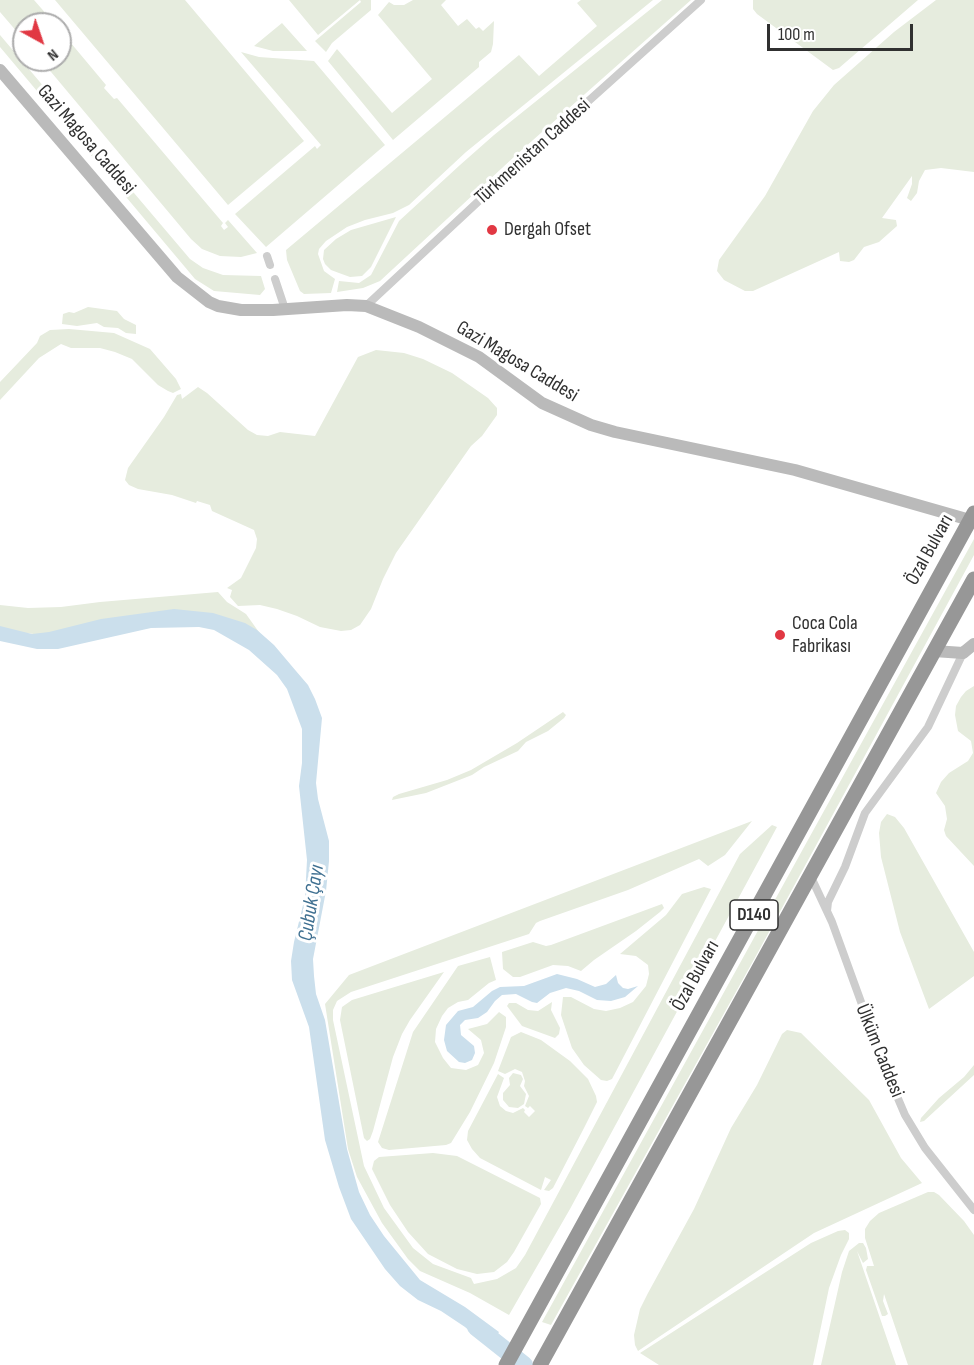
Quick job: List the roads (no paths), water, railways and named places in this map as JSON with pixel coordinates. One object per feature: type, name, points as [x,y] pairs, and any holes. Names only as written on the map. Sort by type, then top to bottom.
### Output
[{"type":"highway","name":"Özal Bulvarı","points":[[506,1365],[972,516]]},
{"type":"highway","name":"D140","points":[[540,1365],[974,579]]},
{"type":"street","name":"Türkmenistan Caddesi","points":[[366,306],[701,0]]},
{"type":"street","name":"Gazi Magosa Caddesi","points":[[0,70],[188,287],[209,302],[230,309],[366,306],[410,323],[479,357],[542,403],[591,425],[795,470],[972,516]]},
{"type":"street","points":[[267,256],[270,265]]},
{"type":"street","points":[[275,279],[285,309]]},
{"type":"street","points":[[828,912],[828,902],[845,867],[865,813],[928,727],[963,652],[974,644]]},
{"type":"street","points":[[934,651],[963,652]]},
{"type":"street","name":"Ülküm Caddesi","points":[[811,877],[828,912],[877,1047],[905,1115],[925,1148],[974,1210]]},
{"type":"water","points":[[174,609],[213,613],[245,623],[257,630],[274,645],[308,685],[315,699],[322,718],[316,783],[329,841],[329,861],[326,891],[313,959],[314,976],[316,994],[325,1020],[347,1149],[359,1192],[384,1236],[420,1280],[465,1307],[499,1332],[489,1348],[465,1327],[441,1311],[418,1300],[400,1286],[385,1269],[351,1219],[339,1187],[325,1140],[309,1027],[292,980],[291,961],[305,897],[307,860],[299,786],[302,729],[287,689],[277,675],[249,650],[214,630],[199,627],[151,628],[58,649],[37,649],[0,641],[0,626],[32,634],[101,619]]},
{"type":"water","points":[[557,974],[595,987],[606,984],[616,975],[618,983],[623,988],[638,986],[625,997],[611,1001],[597,1000],[579,991],[566,988],[550,993],[537,1003],[516,994],[502,995],[487,1012],[478,1018],[465,1020],[460,1025],[461,1035],[474,1046],[475,1053],[472,1060],[465,1063],[459,1062],[447,1051],[444,1040],[446,1025],[458,1011],[473,1007],[500,987],[524,986]]},
{"type":"waterway","name":"Çubuk Çayı","points":[[476,1327],[524,1365]]},
{"type":"place","name":"Dergah Ofset","points":[[492,230]]},
{"type":"place","name":"Coca Cola Fabrikası","points":[[780,635]]}]
